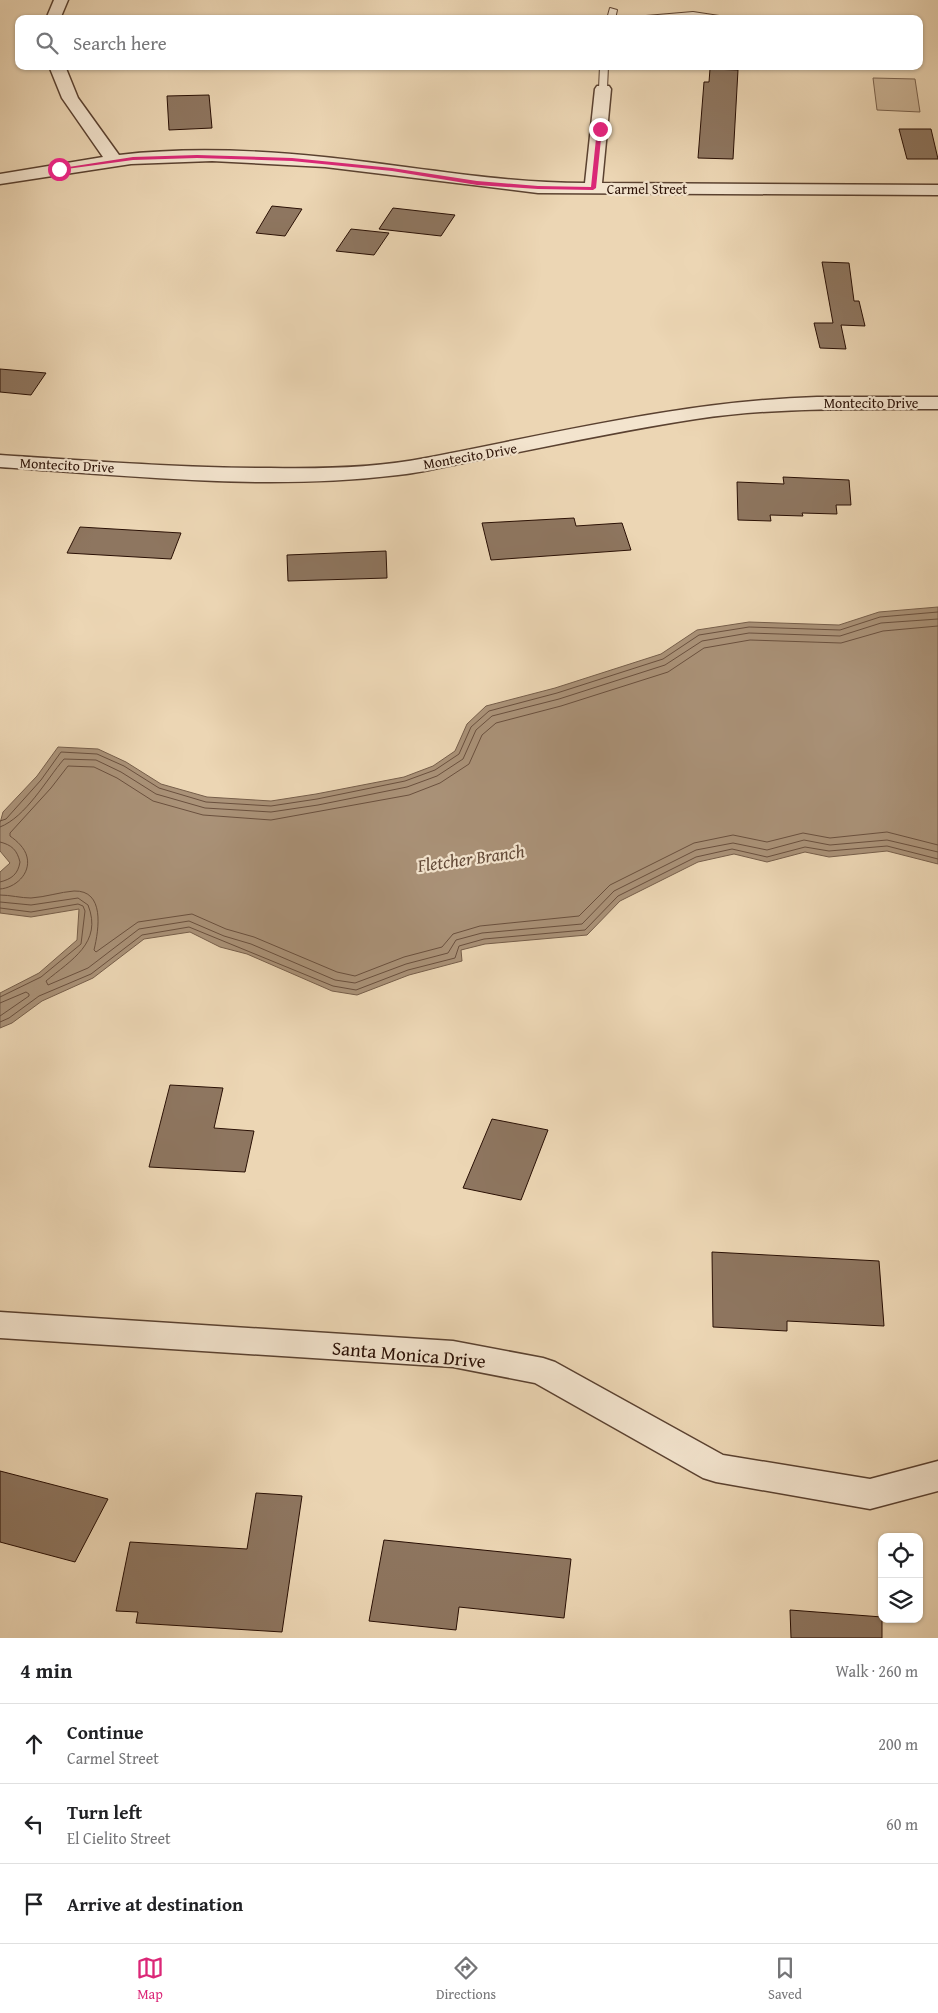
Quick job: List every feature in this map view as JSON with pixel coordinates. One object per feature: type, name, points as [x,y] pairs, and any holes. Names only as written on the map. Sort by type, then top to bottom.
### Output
[{"type":"street","points":[[55,15],[61,0]]},
{"type":"street","points":[[59,70],[70,98],[114,161]]},
{"type":"street","points":[[593,188],[604,89]]},
{"type":"street","name":"Carmel Street","points":[[0,179],[78,165],[197,156],[292,159],[392,170],[477,183],[538,188],[938,190]]},
{"type":"street","name":"Montecito Drive","points":[[0,461],[258,474],[367,472],[392,470],[503,450],[698,412],[748,407],[828,403],[938,403]]},
{"type":"street","name":"Santa Monica Drive","points":[[0,1325],[453,1354],[543,1371],[716,1468],[870,1494],[938,1476]]},
{"type":"lane","points":[[612,15],[613,10]]},
{"type":"lane","points":[[681,15],[701,15]]},
{"type":"lane","points":[[604,70],[604,89]]},
{"type":"shaded area","points":[[873,78],[915,79],[920,112],[877,110]]},
{"type":"water","name":"Fletcher Branch","points":[[938,607],[938,864],[887,851],[829,857],[805,852],[767,862],[734,854],[698,862],[620,901],[587,935],[485,944],[461,950],[462,961],[409,975],[357,995],[332,991],[247,954],[220,947],[190,932],[144,939],[93,978],[42,1001],[12,1023],[0,1028],[0,993],[39,973],[77,940],[79,909],[31,917],[0,913],[0,872],[10,863],[0,851],[0,823],[3,812],[37,776],[58,747],[98,749],[126,762],[161,784],[207,797],[271,801],[316,794],[404,777],[433,766],[455,751],[467,724],[486,706],[555,688],[661,654],[697,630],[749,622],[839,625],[879,612]]},
{"type":"building","points":[[710,70],[738,70],[733,159],[698,158],[704,82],[709,82]]},
{"type":"building","points":[[209,95],[212,128],[169,130],[167,96]]},
{"type":"building","points":[[899,129],[931,129],[938,159],[907,159]]},
{"type":"building","points":[[272,206],[302,209],[285,236],[256,233]]},
{"type":"building","points":[[393,208],[455,215],[441,236],[379,229]]},
{"type":"building","points":[[351,229],[389,233],[374,255],[336,251]]},
{"type":"building","points":[[822,262],[849,263],[854,301],[859,301],[865,326],[841,325],[846,349],[820,348],[814,323],[833,323]]},
{"type":"building","points":[[0,369],[46,373],[31,395],[0,392]]},
{"type":"building","points":[[783,477],[849,480],[851,505],[836,505],[837,514],[802,513],[803,516],[770,515],[771,521],[738,520],[737,482],[784,484]]},
{"type":"building","points":[[574,518],[576,526],[622,523],[631,550],[491,560],[482,523]]},
{"type":"building","points":[[80,527],[181,533],[171,559],[67,553]]},
{"type":"building","points":[[386,551],[387,578],[288,581],[287,555]]},
{"type":"building","points":[[170,1085],[223,1088],[214,1128],[254,1131],[245,1172],[149,1167]]},
{"type":"building","points":[[492,1119],[548,1130],[521,1200],[463,1188]]},
{"type":"building","points":[[712,1252],[879,1261],[884,1326],[787,1321],[787,1331],[713,1327]]},
{"type":"building","points":[[0,1471],[108,1499],[75,1562],[0,1542]]},
{"type":"building","points":[[256,1493],[302,1496],[282,1632],[136,1623],[138,1612],[116,1611],[130,1542],[247,1549]]},
{"type":"building","points":[[384,1540],[571,1559],[564,1618],[459,1607],[456,1630],[369,1621]]},
{"type":"building","points":[[790,1610],[878,1617],[878,1623],[882,1623],[882,1638],[791,1638]]},
{"type":"route","points":[[59,169],[133,159],[197,156],[292,159],[348,164],[477,183],[538,188],[593,188],[600,129]]}]
